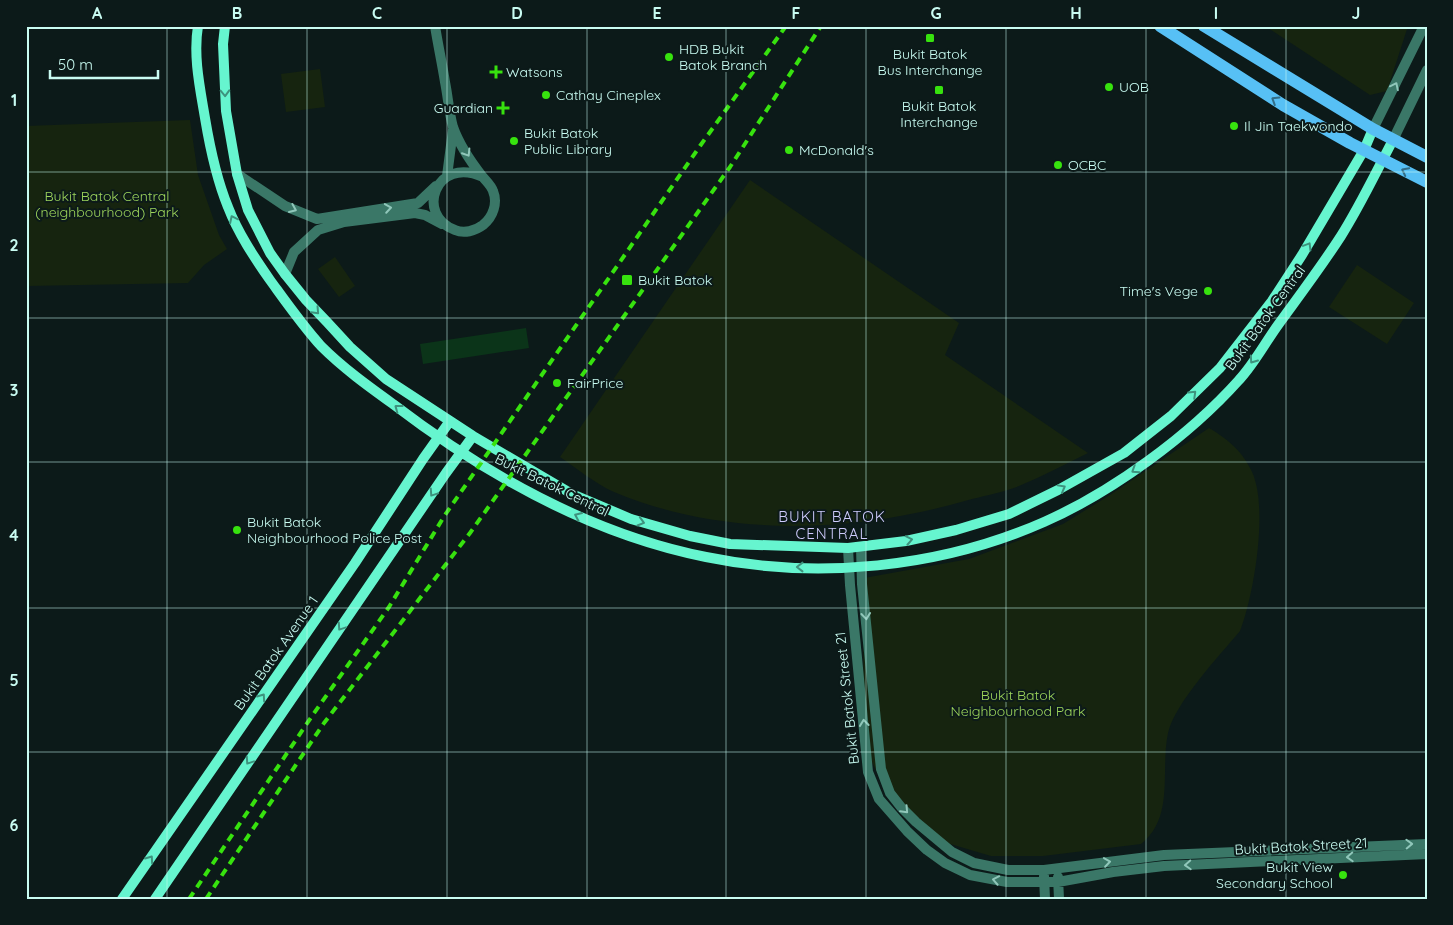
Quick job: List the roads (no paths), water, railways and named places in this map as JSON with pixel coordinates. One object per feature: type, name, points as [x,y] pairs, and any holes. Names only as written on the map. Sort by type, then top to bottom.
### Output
[{"type":"main road","name":"Bukit Batok Central","points":[[198,26],[196,36],[198,67],[214,167],[228,209],[257,261],[297,317],[322,346],[356,377],[437,438],[551,504],[612,531],[648,542],[707,558],[777,567],[862,567],[925,559],[997,540],[1045,522],[1085,501],[1141,466],[1191,428],[1241,378],[1343,233],[1393,140]]},
{"type":"main road","name":"Bukit Batok Central","points":[[225,26],[223,44],[226,111],[237,174],[248,210],[270,253],[311,306],[386,379],[450,422],[572,494],[631,519],[730,544],[848,548],[906,541],[956,530],[1009,514],[1058,490],[1124,453],[1171,416],[1220,368],[1272,301],[1302,255],[1364,150],[1373,129]]},
{"type":"main road","points":[[1160,26],[1283,105],[1427,182]]},
{"type":"main road","points":[[1204,26],[1373,129],[1427,157]]},
{"type":"main road","name":"Bukit Batok Avenue 1","points":[[122,899],[355,563],[437,438],[450,422]]},
{"type":"main road","points":[[155,899],[473,436]]},
{"type":"street","points":[[285,274],[294,252],[318,230],[344,222],[416,214],[425,215],[456,231],[468,232],[479,229],[488,221],[494,211],[494,192],[466,152],[454,127],[435,26]]},
{"type":"street","points":[[1373,129],[1424,26]]},
{"type":"street","points":[[1393,140],[1427,70]]},
{"type":"street","points":[[446,226],[438,218],[434,209],[434,199],[436,189],[444,178],[452,152],[454,127]]},
{"type":"street","points":[[237,174],[284,206],[317,219],[418,203],[444,178],[459,171],[472,172],[483,177]]},
{"type":"street","name":"Bukit Batok Street 21","points":[[860,547],[881,769],[890,793],[901,808],[952,852],[974,863],[1008,870],[1044,870],[1164,855],[1427,844]]},
{"type":"street","name":"Bukit Batok Street 21","points":[[848,548],[868,772],[879,799],[907,831],[927,850],[946,863],[970,875],[1007,882],[1058,882],[1113,872],[1164,866],[1427,854]]},
{"type":"street","points":[[1058,869],[1059,899]]},
{"type":"street","points":[[1044,870],[1045,899]]},
{"type":"railway","points":[[189,899],[312,716],[389,607],[445,515],[700,146],[786,26]]},
{"type":"railway","points":[[206,899],[324,723],[470,533],[730,167],[821,26]]},
{"type":"place","name":"Bukit Batok Bus Interchange","points":[[930,38]]},
{"type":"place","name":"HDB Bukit Batok Branch","points":[[669,57]]},
{"type":"place","name":"Watsons","points":[[496,72]]},
{"type":"place","name":"UOB","points":[[1109,87]]},
{"type":"place","name":"Bukit Batok Interchange","points":[[939,90]]},
{"type":"place","name":"Cathay Cineplex","points":[[546,95]]},
{"type":"place","name":"Guardian","points":[[503,108]]},
{"type":"place","name":"Il Jin Taekwondo","points":[[1234,126]]},
{"type":"place","name":"Bukit Batok Public Library","points":[[514,141]]},
{"type":"place","name":"McDonald's","points":[[789,150]]},
{"type":"place","name":"OCBC","points":[[1058,165]]},
{"type":"place","name":"Bukit Batok","points":[[627,280]]},
{"type":"place","name":"Time's Vege","points":[[1208,291]]},
{"type":"place","name":"FairPrice","points":[[557,383]]},
{"type":"place","name":"Bukit Batok Neighbourhood Police Post","points":[[237,530]]},
{"type":"place","name":"Bukit View Secondary School","points":[[1343,875]]},
{"type":"district","name":"BUKIT BATOK CENTRAL","points":[[832,524]]},
{"type":"park label","name":"Bukit Batok Central (neighbourhood) Park","points":[[107,204]]},
{"type":"park label","name":"Bukit Batok Neighbourhood Park","points":[[1018,704]]}]
